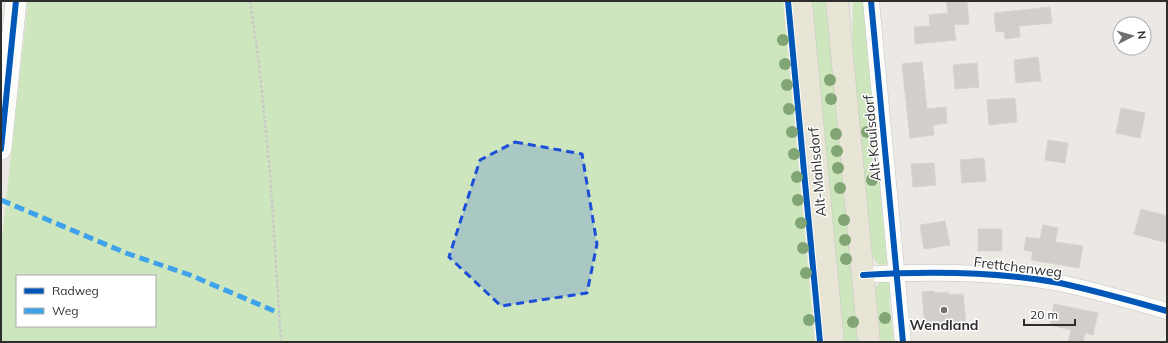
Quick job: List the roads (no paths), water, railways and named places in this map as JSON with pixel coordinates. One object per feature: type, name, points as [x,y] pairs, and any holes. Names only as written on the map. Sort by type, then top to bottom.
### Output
[{"type":"main road","name":"Alt-Mahlsdorf","points":[[801,1],[833,342]]},
{"type":"main road","points":[[837,1],[869,342]]},
{"type":"street","points":[[1,149],[16,1]]},
{"type":"street","name":"Alt-Kaulsdorf","points":[[871,1],[897,273]]},
{"type":"street","points":[[897,273],[903,342]]},
{"type":"street","name":"Frettchenweg","points":[[863,275],[897,273],[972,273],[1025,278],[1084,289],[1167,311]]},
{"type":"place","name":"Wendland","points":[[944,310]]}]
